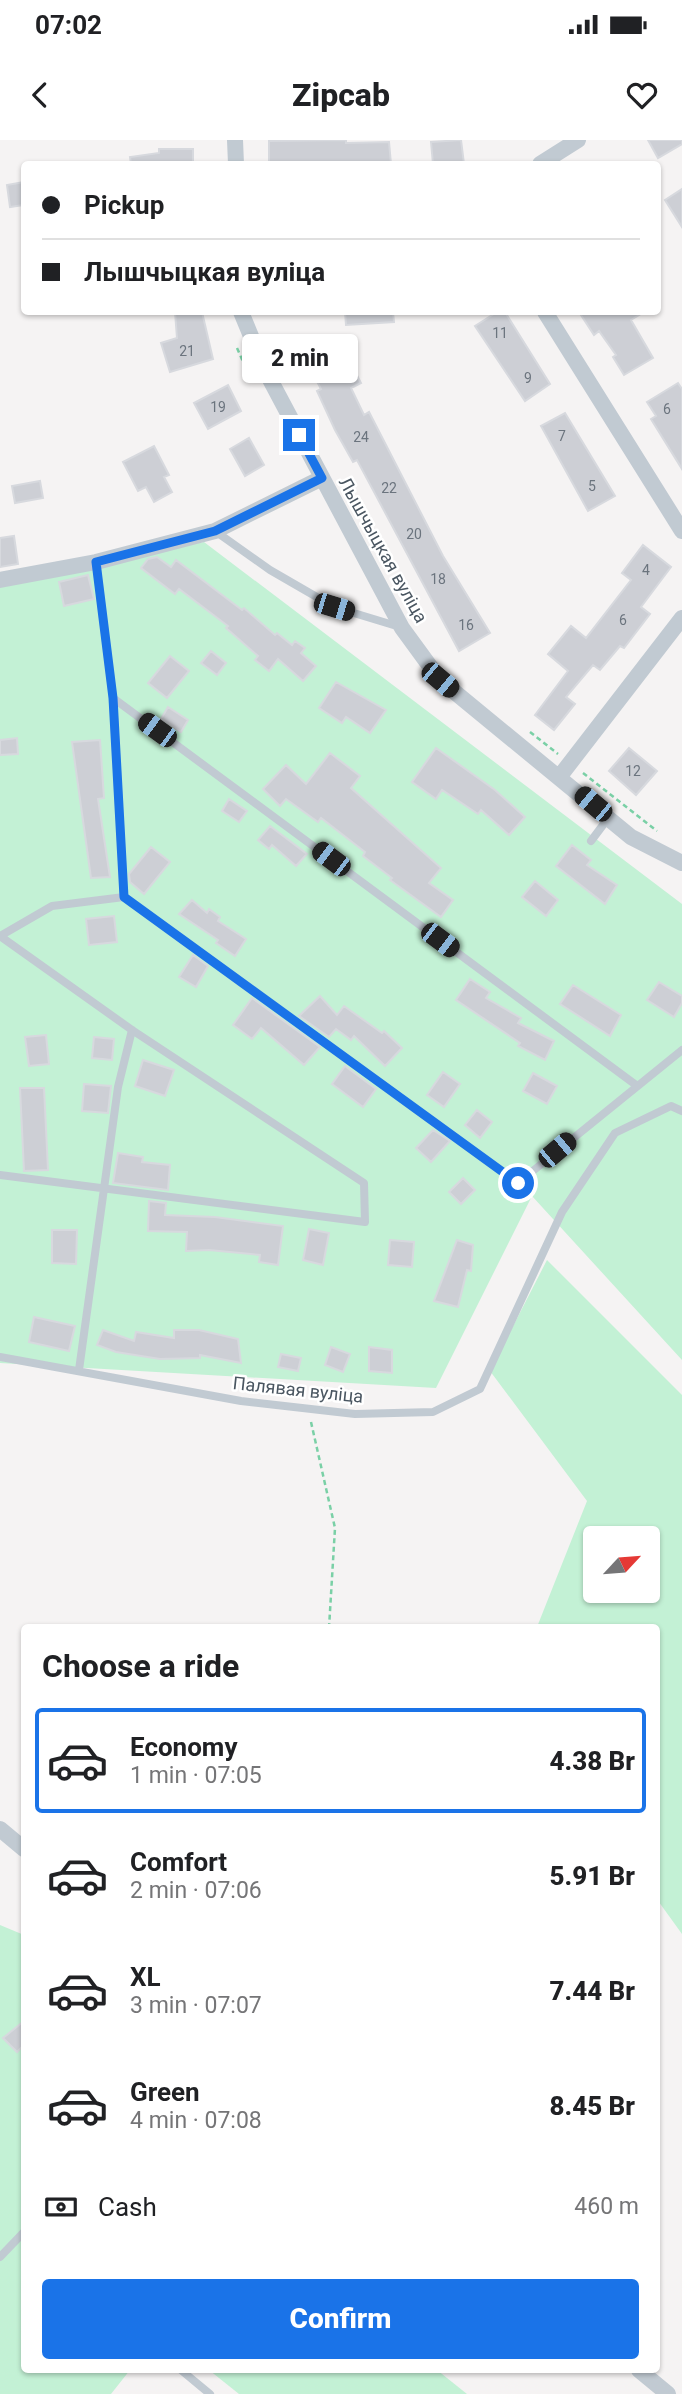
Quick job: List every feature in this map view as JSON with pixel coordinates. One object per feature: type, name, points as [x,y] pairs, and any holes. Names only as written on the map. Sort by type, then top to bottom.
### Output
[{"type":"street","points":[[235,140],[236,161]]},
{"type":"street","points":[[545,161],[578,140]]},
{"type":"street","name":"Лышчыцкая вуліца","points":[[242,315],[265,370],[402,628],[440,680],[566,770],[631,837],[682,863]]},
{"type":"street","points":[[547,315],[682,531]]},
{"type":"street","points":[[0,580],[96,562],[215,531],[322,478]]},
{"type":"street","points":[[566,770],[682,618]]},
{"type":"street","points":[[0,1829],[21,1846]]},
{"type":"street","points":[[643,2373],[668,2394]]},
{"type":"lane","points":[[215,531],[270,569],[334,607],[402,628]]},
{"type":"lane","points":[[96,562],[113,698],[124,897]]},
{"type":"lane","points":[[113,698],[636,1085]]},
{"type":"lane","points":[[591,841],[609,817]]},
{"type":"lane","points":[[0,1175],[365,1222],[364,1183],[132,1030],[0,936],[52,906],[124,897],[518,1183],[682,1050]]},
{"type":"lane","points":[[79,1370],[118,1087],[132,1030]]},
{"type":"lane","name":"Палявая вуліца","points":[[0,1357],[241,1401],[355,1415],[433,1412],[480,1389],[562,1212],[615,1133],[671,1105],[682,1111]]},
{"type":"lane","points":[[0,2257],[21,2235]]},
{"type":"lane","points":[[184,2373],[209,2394]]},
{"type":"path","points":[[527,729],[566,770],[659,832]]},
{"type":"path","points":[[308,1409],[335,1528],[329,1624]]},
{"type":"green space","points":[[204,542],[682,904],[682,1360],[532,1196],[436,1388],[0,1363],[0,583]]},
{"type":"green space","points":[[547,1260],[682,1395],[682,1934],[660,1904],[660,1624],[538,1624],[587,1501],[490,1371]]},
{"type":"green space","points":[[0,1925],[21,1934],[21,2373],[128,2373],[111,2394],[0,2394]]},
{"type":"green space","points":[[213,2373],[441,2373],[467,2394],[239,2394]]},
{"type":"building","points":[[461,140],[464,161],[433,161],[431,142]]},
{"type":"building","points":[[648,140],[682,140],[682,144],[658,158]]},
{"type":"building","points":[[269,141],[389,142],[391,161],[269,161]]},
{"type":"building","points":[[159,149],[193,149],[193,161],[131,161],[130,157],[159,153]]},
{"type":"building","points":[[21,183],[21,205],[10,207],[7,185]]},
{"type":"building","points":[[682,189],[682,227],[665,200]]},
{"type":"building","points":[[175,315],[203,315],[213,359],[170,372],[161,343],[177,338]]},
{"type":"building","points":[[345,315],[393,315],[394,322],[346,325]]},
{"type":"building","points":[[492,315],[507,315],[550,384],[525,401],[475,326]]},
{"type":"building","points":[[581,315],[639,315],[631,320],[653,358],[624,375],[613,357],[616,355],[599,331],[594,335]]},
{"type":"building","points":[[344,350],[361,383],[351,388],[364,415],[369,412],[443,556],[490,633],[459,651],[357,460],[353,462],[335,430],[317,391],[321,389],[310,368]]},
{"type":"building","points":[[678,383],[682,389],[682,469],[651,419],[656,416],[647,402]]},
{"type":"building","points":[[228,385],[241,411],[208,429],[194,403]]},
{"type":"building","points":[[565,413],[615,496],[588,511],[541,426]]},
{"type":"building","points":[[249,438],[264,465],[245,476],[230,449]]},
{"type":"building","points":[[154,446],[169,475],[164,477],[172,492],[154,502],[146,487],[138,491],[123,462]]},
{"type":"building","points":[[40,481],[43,498],[15,503],[12,486]]},
{"type":"building","points":[[14,536],[18,564],[0,567],[0,538]]},
{"type":"building","points":[[643,545],[671,567],[641,607],[650,614],[624,648],[620,646],[600,670],[593,665],[566,697],[575,704],[554,730],[535,715],[568,671],[548,654],[571,626],[586,638],[631,580],[622,573]]},
{"type":"building","points":[[157,557],[171,567],[176,560],[242,610],[244,608],[275,635],[277,633],[292,645],[295,641],[305,648],[301,653],[316,666],[303,681],[278,659],[269,671],[255,660],[258,656],[226,628],[228,626],[179,589],[175,594],[141,568],[148,559]]},
{"type":"building","points":[[88,575],[94,599],[64,606],[59,582]]},
{"type":"building","points":[[211,651],[226,663],[217,675],[201,663]]},
{"type":"building","points":[[170,656],[189,671],[167,698],[148,683]]},
{"type":"building","points":[[336,682],[386,710],[370,733],[346,717],[342,723],[319,708]]},
{"type":"building","points":[[168,707],[188,720],[181,732],[161,719]]},
{"type":"building","points":[[17,738],[18,754],[0,755],[0,740]]},
{"type":"building","points":[[100,740],[104,798],[98,799],[110,877],[91,878],[72,742]]},
{"type":"building","points":[[436,748],[495,790],[525,817],[509,835],[481,810],[478,814],[442,790],[436,799],[412,782]]},
{"type":"building","points":[[629,748],[657,771],[636,795],[609,771]]},
{"type":"building","points":[[330,753],[360,776],[351,788],[441,868],[429,883],[453,900],[441,917],[390,880],[392,878],[363,856],[365,852],[321,818],[318,822],[286,799],[280,806],[263,789],[286,765],[306,784]]},
{"type":"building","points":[[229,799],[247,811],[239,822],[222,811]]},
{"type":"building","points":[[270,826],[307,854],[296,866],[272,845],[269,849],[258,840]]},
{"type":"building","points":[[572,845],[591,860],[587,865],[617,885],[605,904],[556,866]]},
{"type":"building","points":[[151,847],[170,862],[144,894],[130,882],[129,874]]},
{"type":"building","points":[[535,881],[558,900],[546,916],[522,897]]},
{"type":"building","points":[[192,900],[207,913],[209,909],[220,917],[218,921],[246,939],[235,956],[216,943],[218,940],[179,914]]},
{"type":"building","points":[[114,916],[117,942],[89,945],[86,919]]},
{"type":"building","points":[[193,955],[208,966],[196,987],[179,977]]},
{"type":"building","points":[[470,979],[490,992],[486,998],[521,1018],[518,1023],[554,1041],[545,1060],[518,1046],[520,1043],[456,1000]]},
{"type":"building","points":[[659,982],[682,996],[682,1003],[674,1017],[647,1000]]},
{"type":"building","points":[[573,985],[621,1015],[610,1036],[560,1004]]},
{"type":"building","points":[[320,996],[337,1015],[344,1006],[382,1033],[384,1031],[402,1048],[385,1066],[354,1036],[351,1040],[336,1029],[329,1037],[299,1016]]},
{"type":"building","points":[[252,998],[320,1047],[304,1065],[261,1028],[252,1039],[233,1025]]},
{"type":"building","points":[[46,1035],[49,1064],[29,1066],[25,1037]]},
{"type":"building","points":[[94,1037],[114,1039],[112,1060],[92,1058]]},
{"type":"building","points":[[143,1060],[174,1070],[165,1096],[135,1086]]},
{"type":"building","points":[[345,1066],[376,1089],[363,1107],[332,1084]]},
{"type":"building","points":[[443,1072],[460,1084],[444,1107],[427,1095]]},
{"type":"building","points":[[533,1073],[557,1086],[547,1104],[523,1091]]},
{"type":"building","points":[[84,1084],[111,1086],[108,1113],[82,1111]]},
{"type":"building","points":[[20,1088],[44,1088],[48,1170],[24,1171]]},
{"type":"building","points":[[477,1110],[492,1122],[480,1138],[465,1125]]},
{"type":"building","points":[[433,1130],[450,1141],[431,1162],[416,1148]]},
{"type":"building","points":[[118,1153],[143,1157],[142,1162],[170,1165],[168,1190],[113,1183]]},
{"type":"building","points":[[463,1178],[475,1190],[461,1204],[449,1192]]},
{"type":"building","points":[[149,1201],[166,1203],[165,1215],[215,1217],[283,1226],[278,1265],[259,1262],[260,1255],[209,1250],[186,1251],[187,1232],[148,1231]]},
{"type":"building","points":[[309,1229],[329,1233],[323,1265],[303,1260]]},
{"type":"building","points":[[52,1230],[77,1230],[76,1264],[52,1263]]},
{"type":"building","points":[[390,1240],[414,1242],[412,1267],[388,1265]]},
{"type":"building","points":[[457,1240],[473,1245],[471,1271],[467,1270],[458,1307],[434,1301]]},
{"type":"building","points":[[34,1317],[75,1326],[69,1351],[29,1342]]},
{"type":"building","points":[[103,1330],[134,1341],[136,1332],[174,1338],[174,1330],[199,1330],[238,1339],[241,1363],[200,1355],[200,1358],[160,1359],[116,1352],[97,1345]]},
{"type":"building","points":[[331,1347],[350,1354],[343,1372],[325,1365]]},
{"type":"building","points":[[369,1347],[392,1350],[392,1373],[369,1371]]},
{"type":"building","points":[[281,1354],[301,1358],[298,1371],[278,1367]]},
{"type":"building","points":[[21,2023],[21,2048],[17,2052],[3,2038]]},
{"type":"route","points":[[299,435],[322,478],[215,531],[96,562],[113,698],[124,897],[518,1183]]}]
